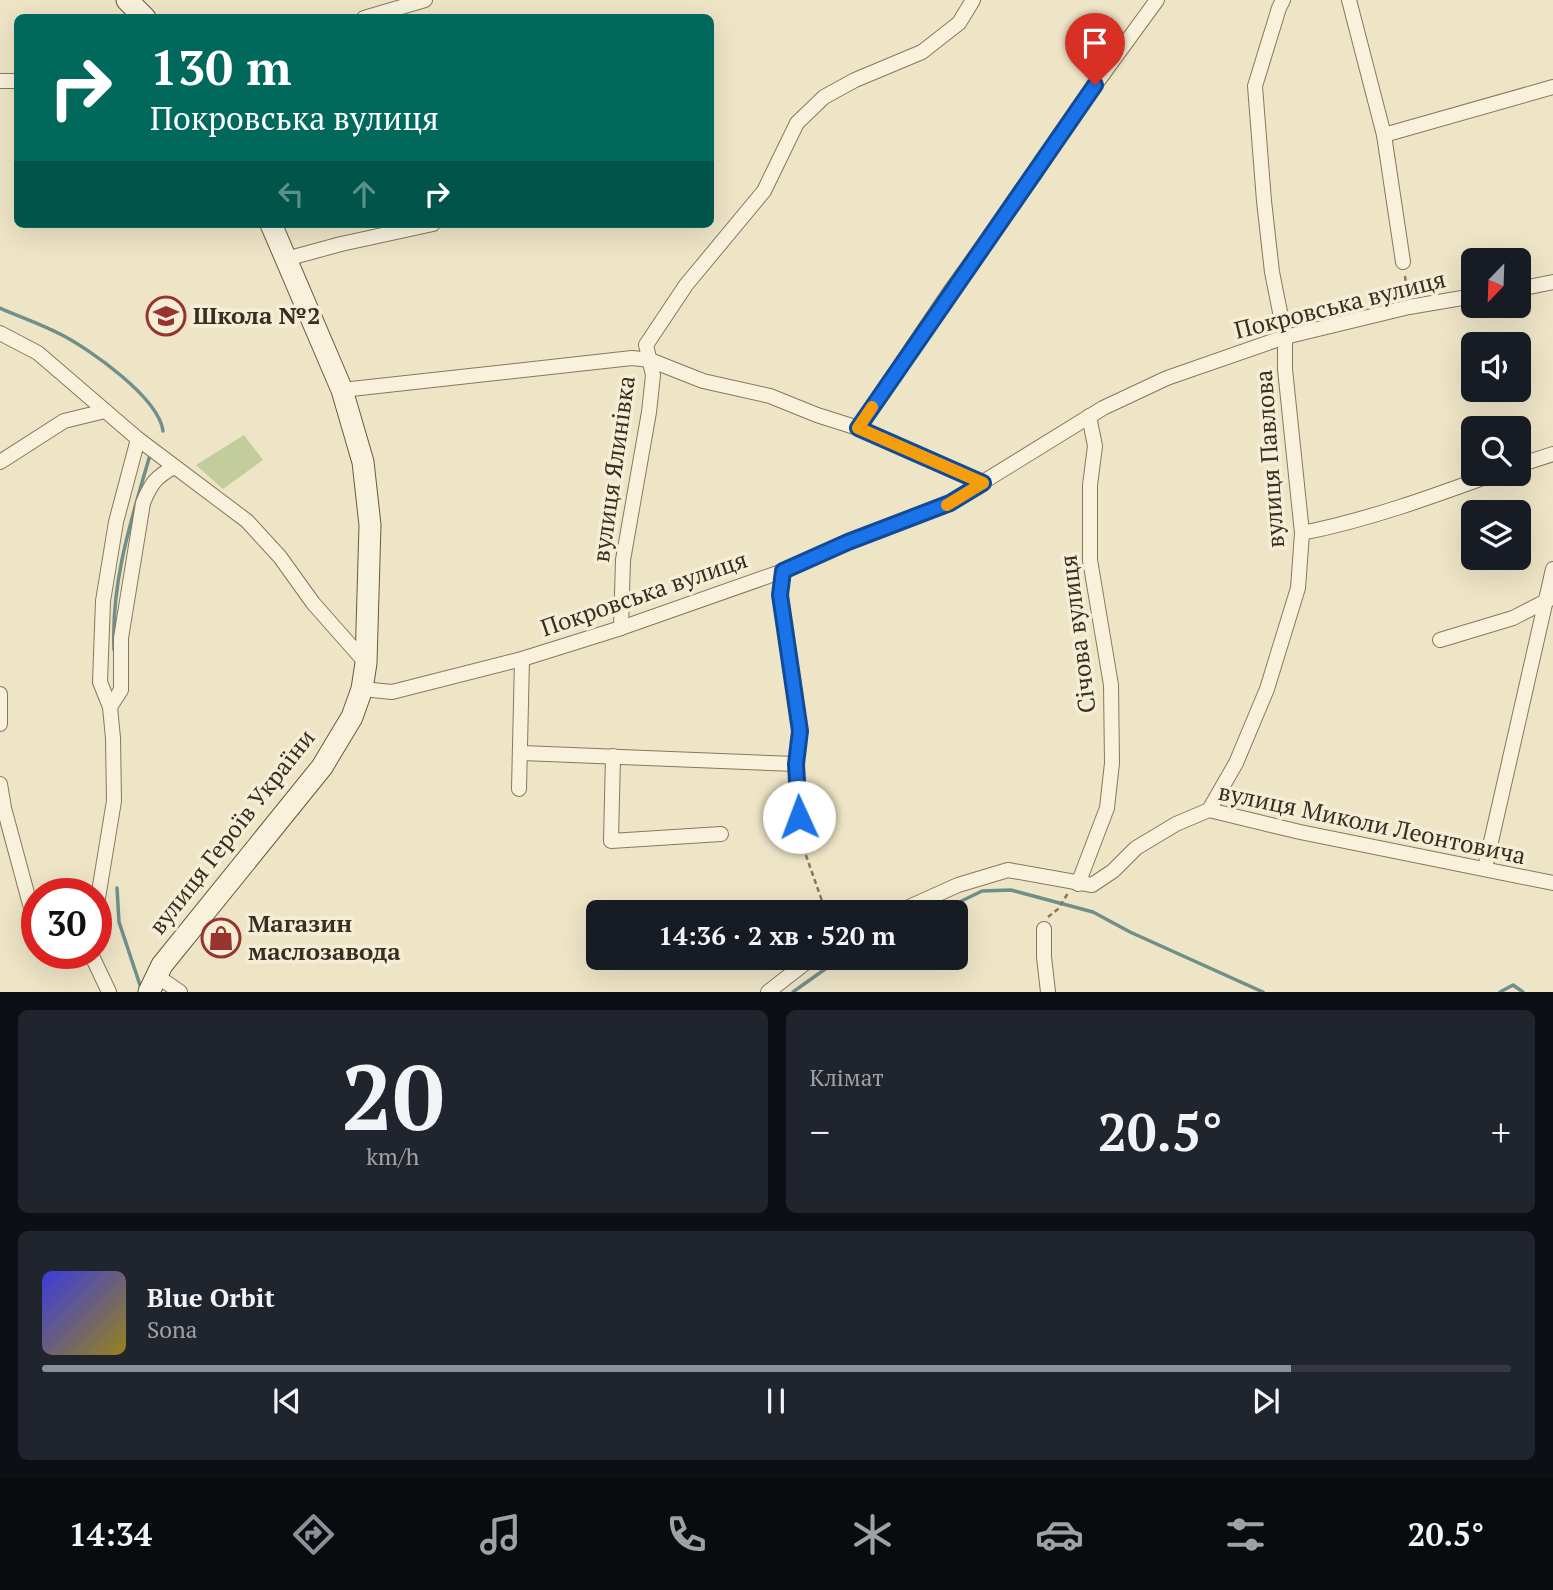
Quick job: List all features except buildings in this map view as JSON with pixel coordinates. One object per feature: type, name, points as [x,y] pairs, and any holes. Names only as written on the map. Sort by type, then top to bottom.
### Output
[{"type":"main road","name":"вулиця Героїв України","points":[[153,984],[162,965],[322,767],[352,717],[362,689],[366,663],[370,525],[363,463],[342,390],[273,228]]},
{"type":"street","points":[[378,14],[425,0]]},
{"type":"street","name":"вулиця Ялинівка","points":[[621,628],[623,560],[653,375],[646,345],[686,285],[764,191],[797,123],[824,97],[855,80],[922,52],[959,23],[972,0]]},
{"type":"street","points":[[858,428],[949,293],[1157,0]]},
{"type":"street","points":[[1349,0],[1384,135],[1403,262]]},
{"type":"street","name":"вулиця Павлова","points":[[1209,810],[1236,763],[1267,689],[1298,588],[1302,533],[1285,369],[1285,337],[1266,225],[1255,86],[1277,3]]},
{"type":"street","points":[[1384,135],[1553,88]]},
{"type":"street","points":[[286,259],[415,228]]},
{"type":"street","points":[[1531,287],[1553,282]]},
{"type":"street","name":"Покровська вулиця","points":[[362,689],[392,692],[522,659],[621,628],[783,571],[848,542],[950,503],[1089,416],[1131,393],[1167,378],[1285,337],[1409,307],[1461,298]]},
{"type":"street","points":[[0,333],[38,353],[138,439],[247,521],[366,663]]},
{"type":"street","points":[[342,390],[632,358],[650,359],[703,381],[770,396],[858,428],[983,483]]},
{"type":"street","points":[[0,462],[64,421],[105,411]]},
{"type":"street","name":"Січова вулиця","points":[[1078,884],[1107,808],[1112,763],[1111,685],[1090,560],[1090,485],[1095,446],[1089,416]]},
{"type":"street","points":[[101,878],[114,801],[110,707],[100,681],[103,601],[116,522],[138,439]]},
{"type":"street","points":[[1531,462],[1553,454]]},
{"type":"street","points":[[110,707],[121,690],[121,638],[143,503],[157,477],[174,467]]},
{"type":"street","points":[[1302,533],[1398,509],[1461,486]]},
{"type":"street","points":[[1485,868],[1553,569]]},
{"type":"street","points":[[783,571],[780,595],[800,731],[796,764],[799,834]]},
{"type":"street","points":[[1440,640],[1513,618],[1548,599]]},
{"type":"street","points":[[519,789],[522,753],[522,659]]},
{"type":"street","points":[[0,694],[0,724]]},
{"type":"street","points":[[522,753],[796,764]]},
{"type":"street","points":[[613,756],[611,841],[721,834]]},
{"type":"street","points":[[0,784],[23,878]]},
{"type":"street","name":"вулиця Миколи Леонтовича","points":[[1078,884],[1091,885],[1113,871],[1136,848],[1176,824],[1209,810],[1300,832],[1553,883]]},
{"type":"street","points":[[925,900],[958,885],[1008,870],[1078,884]]},
{"type":"street","points":[[1044,929],[1048,992]]},
{"type":"street","points":[[98,969],[108,992]]},
{"type":"street","points":[[768,992],[796,970]]},
{"type":"street","points":[[153,984],[180,992]]},
{"type":"path","points":[[1403,262],[1409,307]]},
{"type":"path","points":[[799,834],[822,900]]},
{"type":"path","points":[[1058,909],[1062,901]]},
{"type":"green space","points":[[244,435],[263,460],[223,489],[196,465]]},
{"type":"waterway","points":[[0,308],[60,334],[105,363],[149,404],[159,418],[163,431]]},
{"type":"waterway","points":[[114,650],[119,575],[150,455]]},
{"type":"waterway","points":[[117,888],[119,922],[141,988]]},
{"type":"waterway","points":[[964,900],[982,891],[1011,890],[1093,912],[1130,932],[1263,992]]},
{"type":"waterway","points":[[793,992],[824,970]]},
{"type":"waterway","points":[[1500,992],[1513,985],[1523,992]]},
{"type":"slow traffic","points":[[872,407],[858,428],[983,483],[947,505]]},
{"type":"place","name":"Школа №2","points":[[166,316]]},
{"type":"place","name":"Магазин маслозавода","points":[[221,938]]},
{"type":"route","points":[[799,817],[796,764],[800,731],[780,595],[783,571],[848,542],[950,503],[983,483],[858,428],[1095,85]]}]
